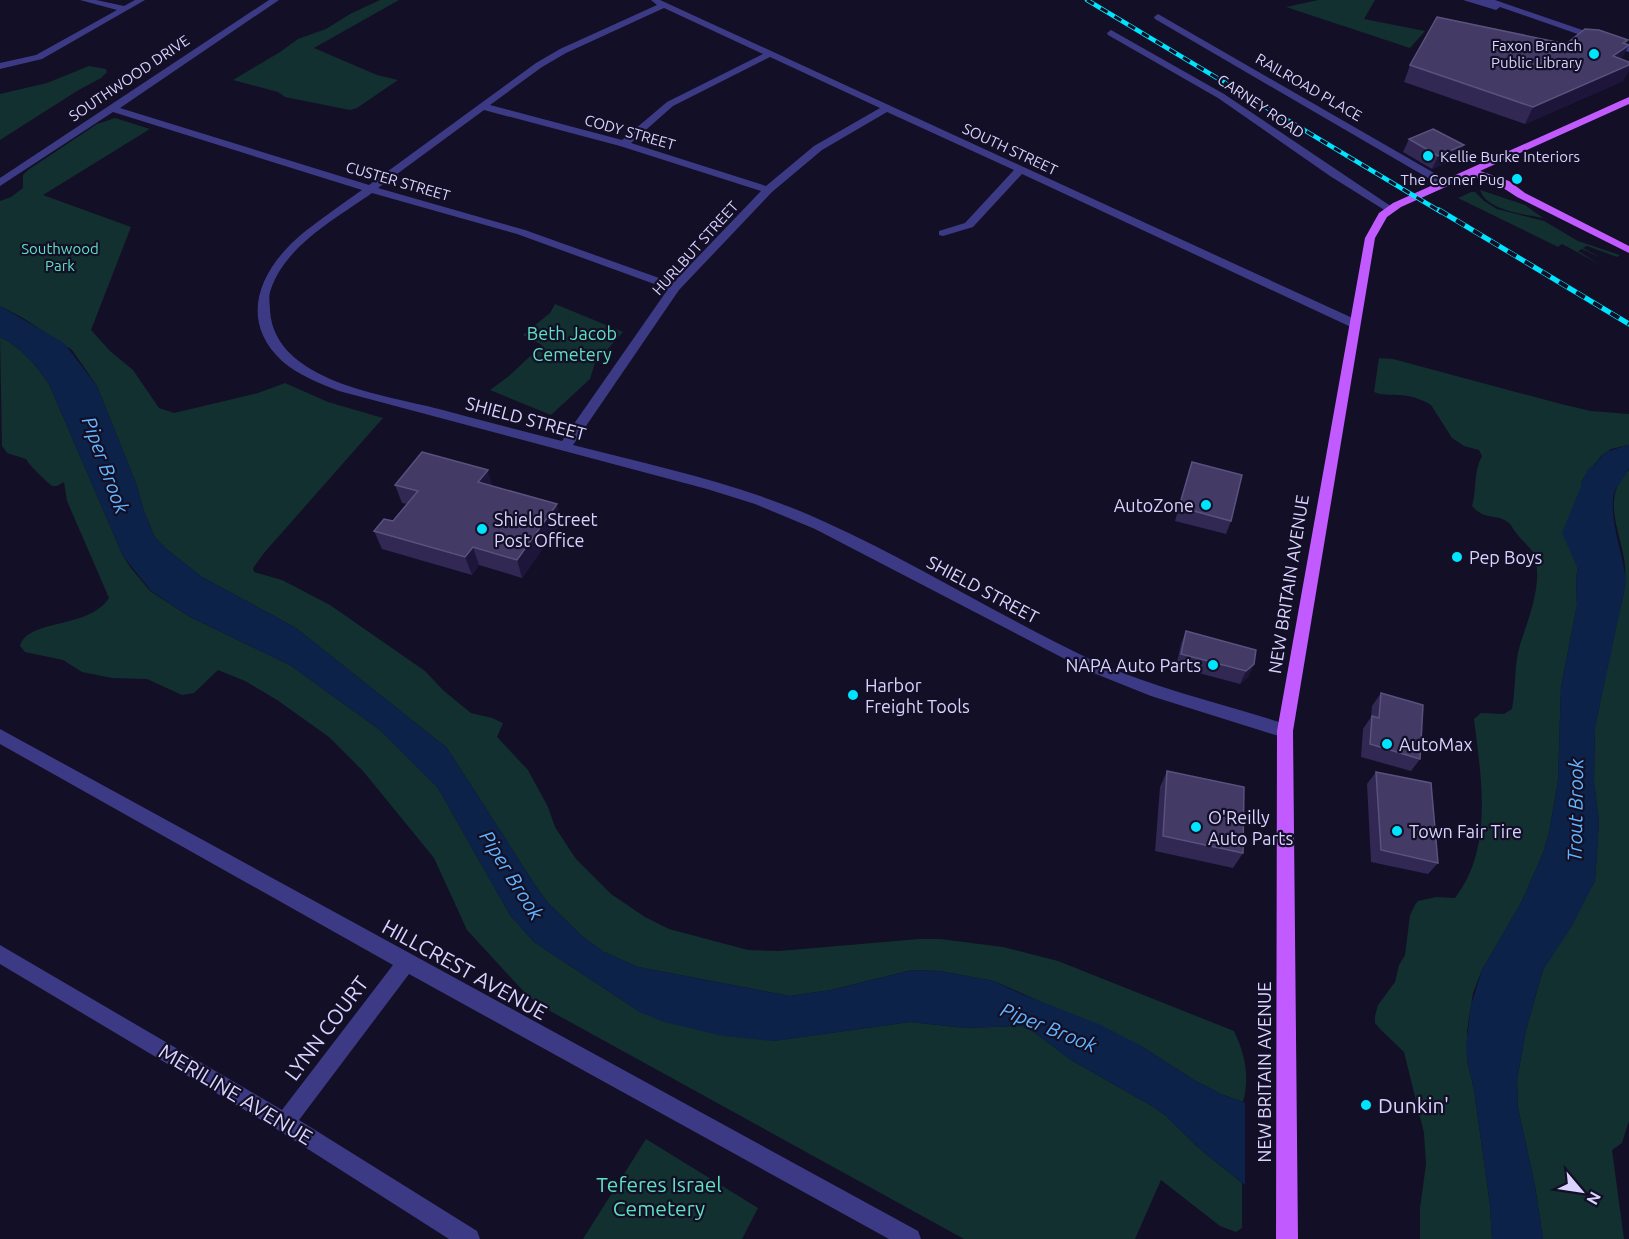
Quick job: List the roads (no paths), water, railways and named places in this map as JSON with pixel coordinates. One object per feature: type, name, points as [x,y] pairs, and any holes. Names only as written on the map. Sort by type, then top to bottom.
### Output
[{"type":"main road","name":"NEW BRITAIN AVENUE","points":[[1287,1239],[1285,730],[1370,238],[1377,222],[1390,209],[1629,100]]},
{"type":"main road","points":[[1470,173],[1476,181],[1505,193],[1521,195],[1629,250]]},
{"type":"street","points":[[84,0],[125,9]]},
{"type":"street","points":[[0,66],[39,57],[141,0]]},
{"type":"street","name":"SOUTHWOOD DRIVE","points":[[0,183],[275,0]]},
{"type":"street","points":[[1467,0],[1517,11]]},
{"type":"street","points":[[1487,0],[1629,49]]},
{"type":"street","name":"SOUTH STREET","points":[[659,3],[1355,324]]},
{"type":"street","name":"SHIELD STREET","points":[[659,3],[539,65],[306,236],[281,261],[264,289],[263,320],[268,338],[286,358],[313,378],[343,388],[709,485],[760,501],[820,525],[1091,666],[1151,690],[1285,730]]},
{"type":"street","name":"RAILROAD PLACE","points":[[1158,17],[1444,183]]},
{"type":"street","name":"CARNEY ROAD","points":[[1111,33],[1221,96],[1334,174],[1390,209]]},
{"type":"street","points":[[624,144],[670,105],[770,54]]},
{"type":"street","name":"CODY STREET","points":[[483,106],[624,144],[768,190]]},
{"type":"street","name":"CUSTER STREET","points":[[111,108],[370,189],[521,232],[675,288]]},
{"type":"street","name":"HURLBUT STREET","points":[[564,448],[675,288],[768,190],[818,148],[887,108]]},
{"type":"street","points":[[943,233],[969,225],[1020,170]]},
{"type":"street","name":"HILLCREST AVENUE","points":[[0,736],[910,1239]]},
{"type":"street","name":"MERILINE AVENUE","points":[[0,954],[285,1123],[469,1239]]},
{"type":"street","name":"LYNN COURT","points":[[285,1123],[406,962]]},
{"type":"water","name":"Piper Brook","points":[[0,306],[64,343],[97,386],[137,486],[154,536],[165,548],[202,577],[296,628],[447,748],[549,904],[583,937],[604,952],[638,967],[790,996],[831,990],[912,970],[940,971],[994,981],[1101,1025],[1141,1046],[1194,1080],[1245,1103],[1245,1185],[1201,1150],[1165,1115],[1071,1060],[1034,1032],[1021,1026],[966,1028],[910,1022],[773,1041],[723,1036],[664,1022],[640,1012],[534,942],[510,915],[438,788],[380,730],[290,665],[190,617],[151,591],[123,556],[49,384],[28,357],[0,337]]},
{"type":"water","points":[[1629,445],[1629,468],[1613,500],[1614,521],[1626,583],[1595,727],[1594,780],[1599,821],[1595,881],[1572,926],[1543,970],[1526,1030],[1517,1080],[1518,1108],[1535,1186],[1543,1239],[1492,1239],[1490,1205],[1474,1090],[1467,1060],[1466,1045],[1471,1005],[1482,970],[1522,901],[1543,853],[1549,833],[1558,781],[1561,687],[1577,605],[1576,581],[1580,545],[1577,517],[1582,480],[1605,452]]},
{"type":"waterway","name":"Trout Brook","points":[[1596,580],[1575,533],[1597,475],[1629,456]]},
{"type":"railway","points":[[1087,0],[1441,212]]},
{"type":"railway","points":[[1439,210],[1629,324]]},
{"type":"place","name":"Faxon Branch Public Library","points":[[1594,54]]},
{"type":"place","name":"Kellie Burke Interiors","points":[[1428,156]]},
{"type":"place","name":"The Corner Pug","points":[[1517,179]]},
{"type":"place","name":"AutoZone","points":[[1206,505]]},
{"type":"place","name":"Shield Street Post Office","points":[[482,529]]},
{"type":"place","name":"Pep Boys","points":[[1457,557]]},
{"type":"place","name":"NAPA Auto Parts","points":[[1213,665]]},
{"type":"place","name":"Harbor Freight Tools","points":[[853,695]]},
{"type":"place","name":"AutoMax","points":[[1387,744]]},
{"type":"place","name":"O'Reilly Auto Parts","points":[[1196,827]]},
{"type":"place","name":"Town Fair Tire","points":[[1397,831]]},
{"type":"place","name":"Dunkin'","points":[[1366,1105]]},
{"type":"park label","name":"Southwood Park","points":[[60,256]]},
{"type":"park label","name":"Beth Jacob Cemetery","points":[[572,343]]},
{"type":"park label","name":"Teferes Israel Cemetery","points":[[659,1196]]}]
